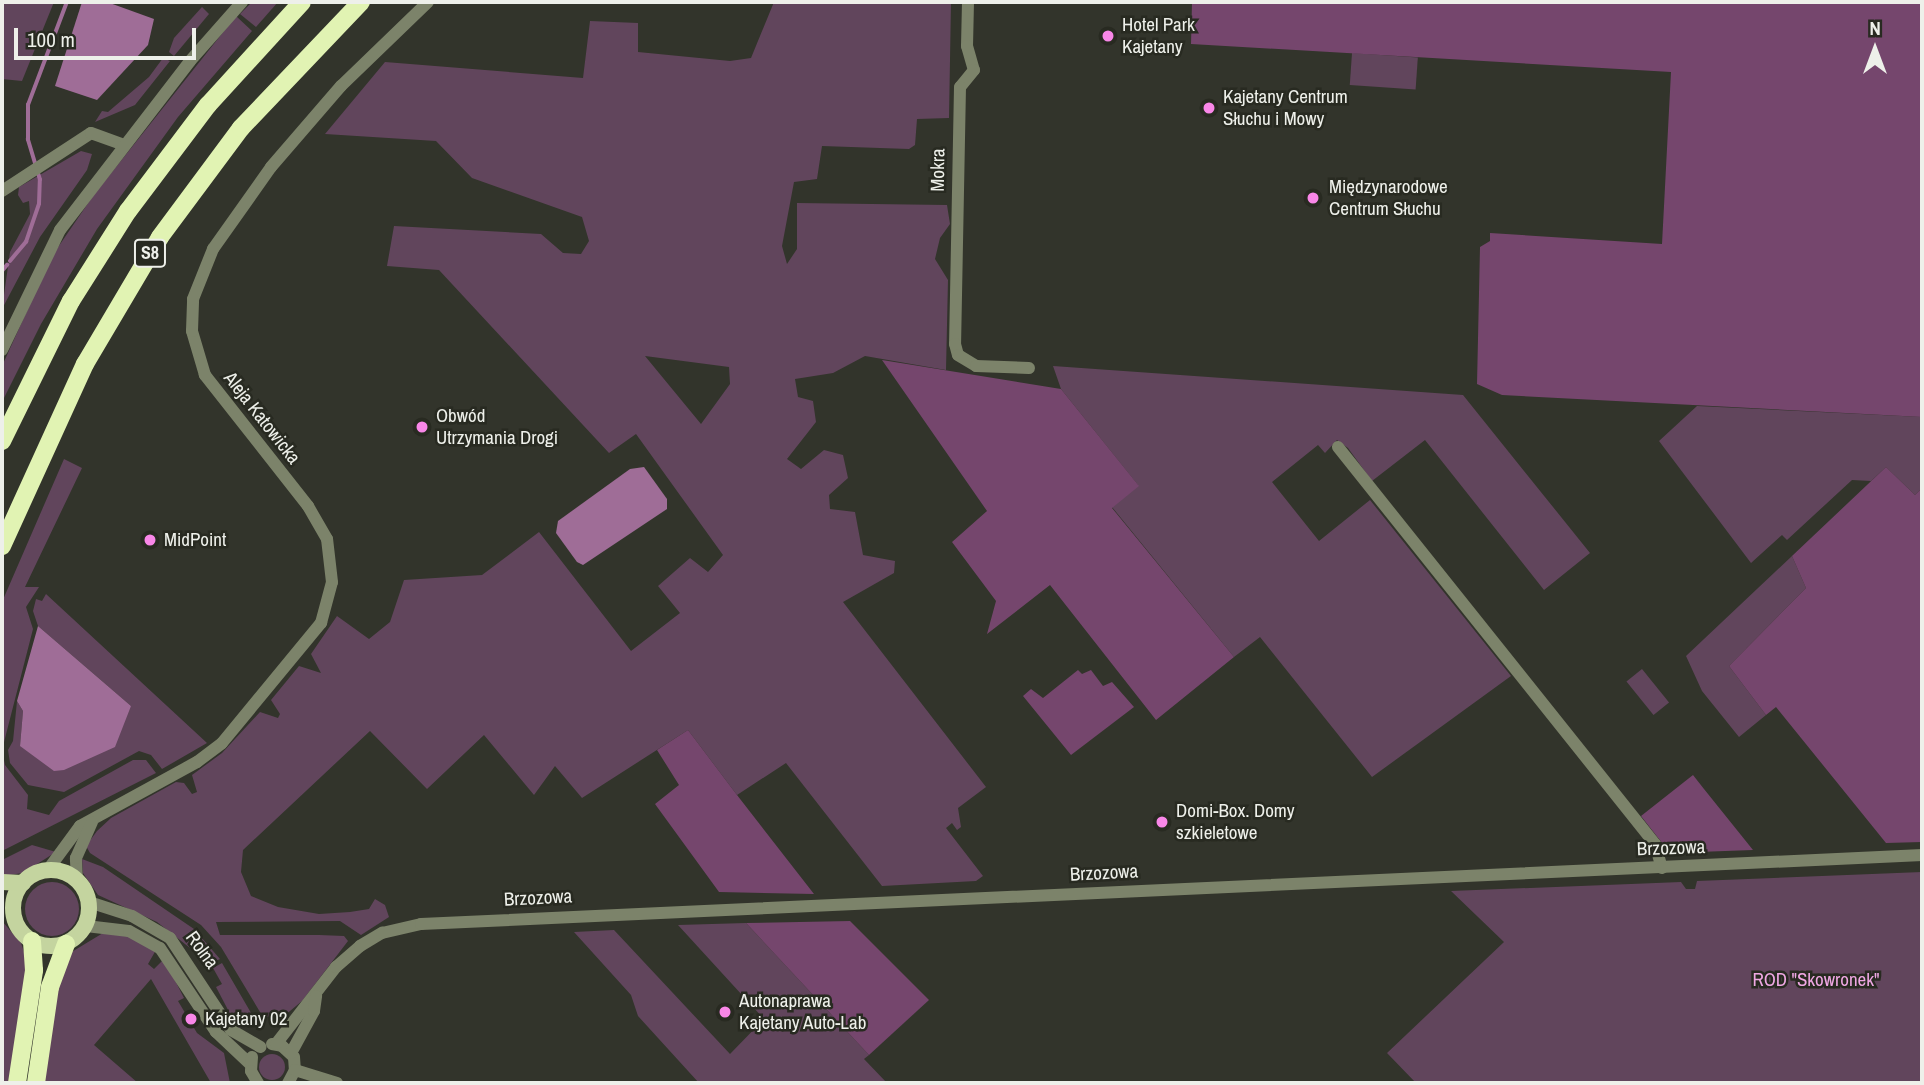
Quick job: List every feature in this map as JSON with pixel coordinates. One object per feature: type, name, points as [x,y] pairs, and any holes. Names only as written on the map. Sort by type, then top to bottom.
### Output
[{"type":"highway","name":"S8","points":[[2,441],[71,301],[128,211],[216,96],[302,2]]},
{"type":"highway","name":"S8","points":[[2,546],[85,364],[160,237],[241,128],[361,2]]},
{"type":"highway","points":[[18,1083],[34,970],[32,941]]},
{"type":"highway","points":[[36,1083],[50,987],[66,944]]},
{"type":"main road","points":[[2,881],[23,883],[47,871],[77,880],[89,902],[86,926],[66,944],[49,946],[32,941],[8,913],[23,883]]},
{"type":"street","points":[[2,350],[60,230],[124,145],[242,2]]},
{"type":"street","name":"Aleja Katowicka","points":[[47,871],[80,826],[92,822],[222,743],[321,623],[332,582],[330,554],[322,527],[205,375],[192,331],[193,299],[206,260],[271,167],[341,86],[429,2]]},
{"type":"street","name":"Mokra","points":[[968,2],[967,46],[974,70],[960,87],[956,344],[958,355],[975,366],[1029,368]]},
{"type":"street","points":[[2,191],[92,133],[124,145]]},
{"type":"street","points":[[1338,447],[1655,845],[1662,868]]},
{"type":"street","points":[[77,880],[77,854],[92,822]]},
{"type":"street","name":"Brzozowa","points":[[276,1044],[337,967],[360,946],[382,933],[421,924],[1922,855]]},
{"type":"street","name":"Rolna","points":[[89,902],[140,920],[170,938],[231,1030],[261,1047]]},
{"type":"street","name":"Rolna","points":[[86,926],[129,931],[160,948],[216,1032],[250,1064]]},
{"type":"street","name":"Brzozowa","points":[[292,1053],[314,1011],[316,996]]},
{"type":"street","points":[[254,1082],[250,1064],[261,1047],[276,1044],[292,1053],[295,1070],[288,1083]]},
{"type":"street","points":[[295,1070],[337,1083]]},
{"type":"green space","points":[[2,2],[54,2],[22,81],[2,79]]},
{"type":"green space","points":[[252,2],[278,2],[256,27],[240,14]]},
{"type":"green space","points":[[774,2],[951,2],[949,118],[917,119],[915,145],[909,149],[822,146],[817,179],[794,182],[782,246],[787,264],[797,249],[797,203],[947,205],[950,224],[940,238],[935,259],[948,280],[946,370],[865,356],[833,373],[795,379],[798,397],[813,401],[816,422],[787,459],[801,469],[824,450],[843,455],[848,478],[829,495],[830,509],[855,512],[863,555],[895,561],[894,573],[843,602],[986,787],[958,808],[961,827],[957,830],[952,823],[946,828],[983,876],[976,881],[882,886],[786,763],[737,795],[688,730],[582,798],[555,766],[534,795],[484,735],[427,789],[370,731],[243,850],[241,872],[251,896],[278,907],[319,914],[350,912],[369,909],[375,899],[385,905],[389,917],[361,935],[340,921],[216,922],[220,935],[344,936],[348,941],[302,1001],[284,1016],[263,1017],[221,947],[201,925],[90,853],[86,846],[97,831],[111,818],[176,782],[184,783],[192,794],[197,792],[192,775],[222,753],[260,712],[278,718],[280,714],[271,700],[299,666],[321,673],[311,654],[337,616],[369,639],[390,622],[404,580],[482,575],[539,532],[631,651],[680,613],[658,586],[690,558],[708,572],[723,555],[636,434],[609,453],[439,270],[387,266],[394,226],[541,234],[563,253],[581,254],[589,241],[582,217],[472,178],[436,141],[325,134],[385,62],[583,78],[590,21],[638,23],[638,52],[730,61],[751,58]],"holes":[[[645,356],[729,367],[730,384],[701,424]]]},
{"type":"green space","points":[[202,7],[209,14],[174,56],[169,52],[174,38]]},
{"type":"green space","points":[[236,16],[252,31],[178,117],[97,229],[41,324],[2,402],[2,366],[52,256],[93,196]]},
{"type":"green space","points":[[1352,53],[1418,58],[1416,90],[1350,85]]},
{"type":"green space","points":[[163,58],[170,61],[135,105],[95,122],[102,111],[108,112],[149,77]]},
{"type":"green space","points":[[81,151],[92,154],[87,170],[40,237],[2,309],[10,252],[30,214],[29,201],[23,203],[18,195],[19,187]]},
{"type":"green space","points":[[1053,366],[1463,395],[1590,553],[1544,590],[1425,440],[1372,481],[1348,448],[1337,440],[1325,453],[1318,445],[1272,482],[1319,541],[1370,500],[1511,676],[1372,777],[1260,637],[1234,657],[1112,507],[1138,485],[1061,389]]},
{"type":"green space","points":[[1697,406],[1922,417],[1922,488],[1915,495],[1886,467],[1871,481],[1852,480],[1787,540],[1782,535],[1751,563],[1659,441]]},
{"type":"green space","points":[[64,459],[82,468],[25,587],[39,587],[26,607],[33,629],[2,750],[2,602]]},
{"type":"green space","points":[[1792,556],[1806,588],[1729,666],[1766,715],[1739,737],[1702,691],[1686,656]]},
{"type":"green space","points":[[46,594],[207,743],[162,769],[151,755],[139,751],[64,792],[28,785],[10,763],[8,750],[13,741],[17,701],[23,711],[20,746],[131,706],[38,626],[33,611],[36,599],[42,601]]},
{"type":"green space","points":[[1642,669],[1669,702],[1654,715],[1626,682]]},
{"type":"green space","points":[[2,750],[5,765],[28,795],[27,809],[49,815],[59,801],[133,760],[146,760],[156,773],[2,851]]},
{"type":"green space","points":[[32,845],[56,852],[23,873],[2,876],[2,860]]},
{"type":"green space","points":[[82,859],[103,867],[194,929],[220,959],[211,963],[203,953],[199,955],[157,922],[98,895],[83,873]]},
{"type":"green space","name":"ROD \"Skowronek\"","points":[[1922,872],[1922,1083],[1416,1083],[1387,1053],[1504,942],[1451,891],[1681,882],[1686,889],[1695,889],[1697,881]]},
{"type":"green space","points":[[52,882],[71,890],[79,909],[71,928],[52,936],[33,928],[25,909],[33,890]]},
{"type":"green space","points":[[2,921],[21,943],[27,961],[11,1083],[2,1083]]},
{"type":"green space","points":[[746,923],[869,1055],[864,1059],[887,1083],[699,1083],[638,1016],[631,995],[574,932],[614,930],[730,1054],[764,1019],[678,925]]},
{"type":"green space","points":[[103,933],[130,936],[156,950],[148,964],[154,969],[164,959],[184,998],[178,1001],[197,1033],[224,1053],[230,1083],[211,1083],[151,979],[94,1045],[138,1083],[43,1083],[57,991],[70,953]]},
{"type":"green space","points":[[222,963],[254,1018],[238,1029],[216,987],[222,984],[213,968]]},
{"type":"green space","points":[[272,1054],[281,1058],[285,1067],[281,1076],[272,1080],[263,1076],[259,1067],[263,1058]]},
{"type":"shaded area","points":[[82,2],[107,2],[154,19],[148,45],[97,100],[55,86]]},
{"type":"shaded area","points":[[1192,2],[1922,2],[1922,417],[1502,395],[1477,384],[1480,247],[1490,241],[1490,233],[1662,244],[1671,72],[1191,44]]},
{"type":"shaded area","points":[[882,360],[1061,389],[1139,486],[1112,508],[1234,657],[1156,720],[1050,585],[987,634],[996,601],[952,542],[987,511]]},
{"type":"shaded area","points":[[644,467],[667,499],[667,509],[583,565],[577,562],[556,533],[558,521],[630,469]]},
{"type":"shaded area","points":[[1886,467],[1915,495],[1922,488],[1922,842],[1886,843],[1776,707],[1766,715],[1729,666],[1806,588],[1792,556]]},
{"type":"shaded area","points":[[38,626],[131,706],[115,747],[64,770],[54,771],[20,746],[23,711],[17,701]]},
{"type":"shaded area","points":[[1078,670],[1082,674],[1091,670],[1103,686],[1112,682],[1134,707],[1071,755],[1023,696],[1031,689],[1043,698]]},
{"type":"shaded area","points":[[688,730],[814,894],[719,892],[655,804],[679,785],[657,750]]},
{"type":"shaded area","points":[[1693,775],[1753,850],[1670,853],[1641,816]]},
{"type":"shaded area","points":[[850,921],[929,1000],[869,1055],[746,923]]},
{"type":"waterway","points":[[10,261],[26,242],[39,204],[40,180],[28,140],[28,105],[67,2]]},
{"type":"waterway","points":[[2,271],[7,265]]},
{"type":"place","name":"Hotel Park Kajetany","points":[[1108,36]]},
{"type":"place","name":"Kajetany Centrum Słuchu i Mowy","points":[[1209,108]]},
{"type":"place","name":"Międzynarodowe Centrum Słuchu","points":[[1313,198]]},
{"type":"place","name":"Obwód Utrzymania Drogi","points":[[422,427]]},
{"type":"place","name":"MidPoint","points":[[150,540]]},
{"type":"place","name":"Domi-Box. Domy szkieletowe","points":[[1162,822]]},
{"type":"place","name":"Autonaprawa Kajetany Auto-Lab","points":[[725,1012]]},
{"type":"place","name":"Kajetany 02","points":[[191,1019]]}]
